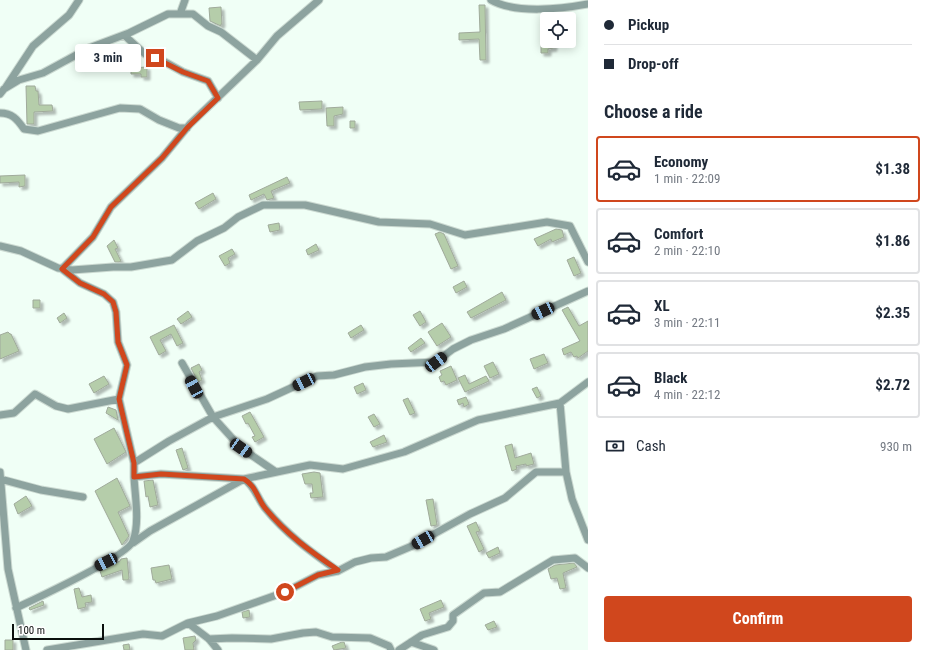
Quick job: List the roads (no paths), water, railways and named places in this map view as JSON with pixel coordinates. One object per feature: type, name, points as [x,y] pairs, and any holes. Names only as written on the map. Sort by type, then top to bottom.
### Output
[{"type":"street","points":[[2,91],[33,46],[69,15],[80,0]]},
{"type":"street","points":[[180,14],[185,0]]},
{"type":"street","points":[[62,269],[93,237],[111,207],[162,158],[187,128],[257,60],[277,36],[319,0]]},
{"type":"street","points":[[491,0],[507,7],[572,7],[588,4]]},
{"type":"street","points":[[2,91],[19,80],[43,73],[89,48],[124,35],[168,14],[193,14],[208,26],[222,32],[257,60]]},
{"type":"street","points":[[124,35],[145,54],[165,62],[183,72],[208,81],[218,98]]},
{"type":"street","points":[[0,112],[7,113],[17,118],[24,129],[38,131],[120,108],[140,109],[159,120],[179,128],[187,128]]},
{"type":"street","points":[[0,246],[22,251],[39,261],[62,269],[72,270],[131,267],[172,260],[197,241],[224,228],[238,217],[263,204],[305,205],[379,222],[430,224],[465,235],[548,222],[570,226],[588,262]]},
{"type":"street","points":[[62,269],[80,283],[104,294],[113,302],[116,312],[118,342],[127,365],[119,399],[134,463],[136,529],[133,543]]},
{"type":"street","points":[[134,463],[169,441],[213,417],[267,399],[316,376],[334,375],[365,367],[436,362],[453,349],[472,340],[504,329],[588,291]]},
{"type":"street","points":[[182,363],[213,417],[241,448],[276,472]]},
{"type":"street","points":[[134,477],[161,474],[244,479],[310,465],[342,469],[404,452],[478,420],[560,403],[588,382]]},
{"type":"street","points":[[0,415],[14,413],[35,394],[56,406],[68,409],[119,399]]},
{"type":"street","points":[[560,403],[566,472],[572,499],[588,540]]},
{"type":"street","points":[[47,650],[143,634],[162,636],[188,623],[217,616],[285,592],[318,575],[338,570],[355,562],[371,558],[386,557],[412,546],[470,514],[505,498],[536,472],[566,472]]},
{"type":"street","points":[[26,650],[8,569],[0,477],[41,490],[83,496]]},
{"type":"street","points":[[244,479],[251,483],[264,507],[298,543],[338,570]]},
{"type":"street","points":[[16,608],[116,557],[150,531],[244,479]]},
{"type":"street","points":[[400,650],[422,635],[448,627],[453,621],[453,615],[484,594],[500,592],[553,560],[575,558],[588,568]]},
{"type":"street","points":[[188,623],[209,639],[218,650]]},
{"type":"street","points":[[209,639],[232,638],[271,640],[303,632],[316,632],[332,637],[370,638],[389,646],[390,650]]},
{"type":"street","points":[[411,642],[434,650]]}]
